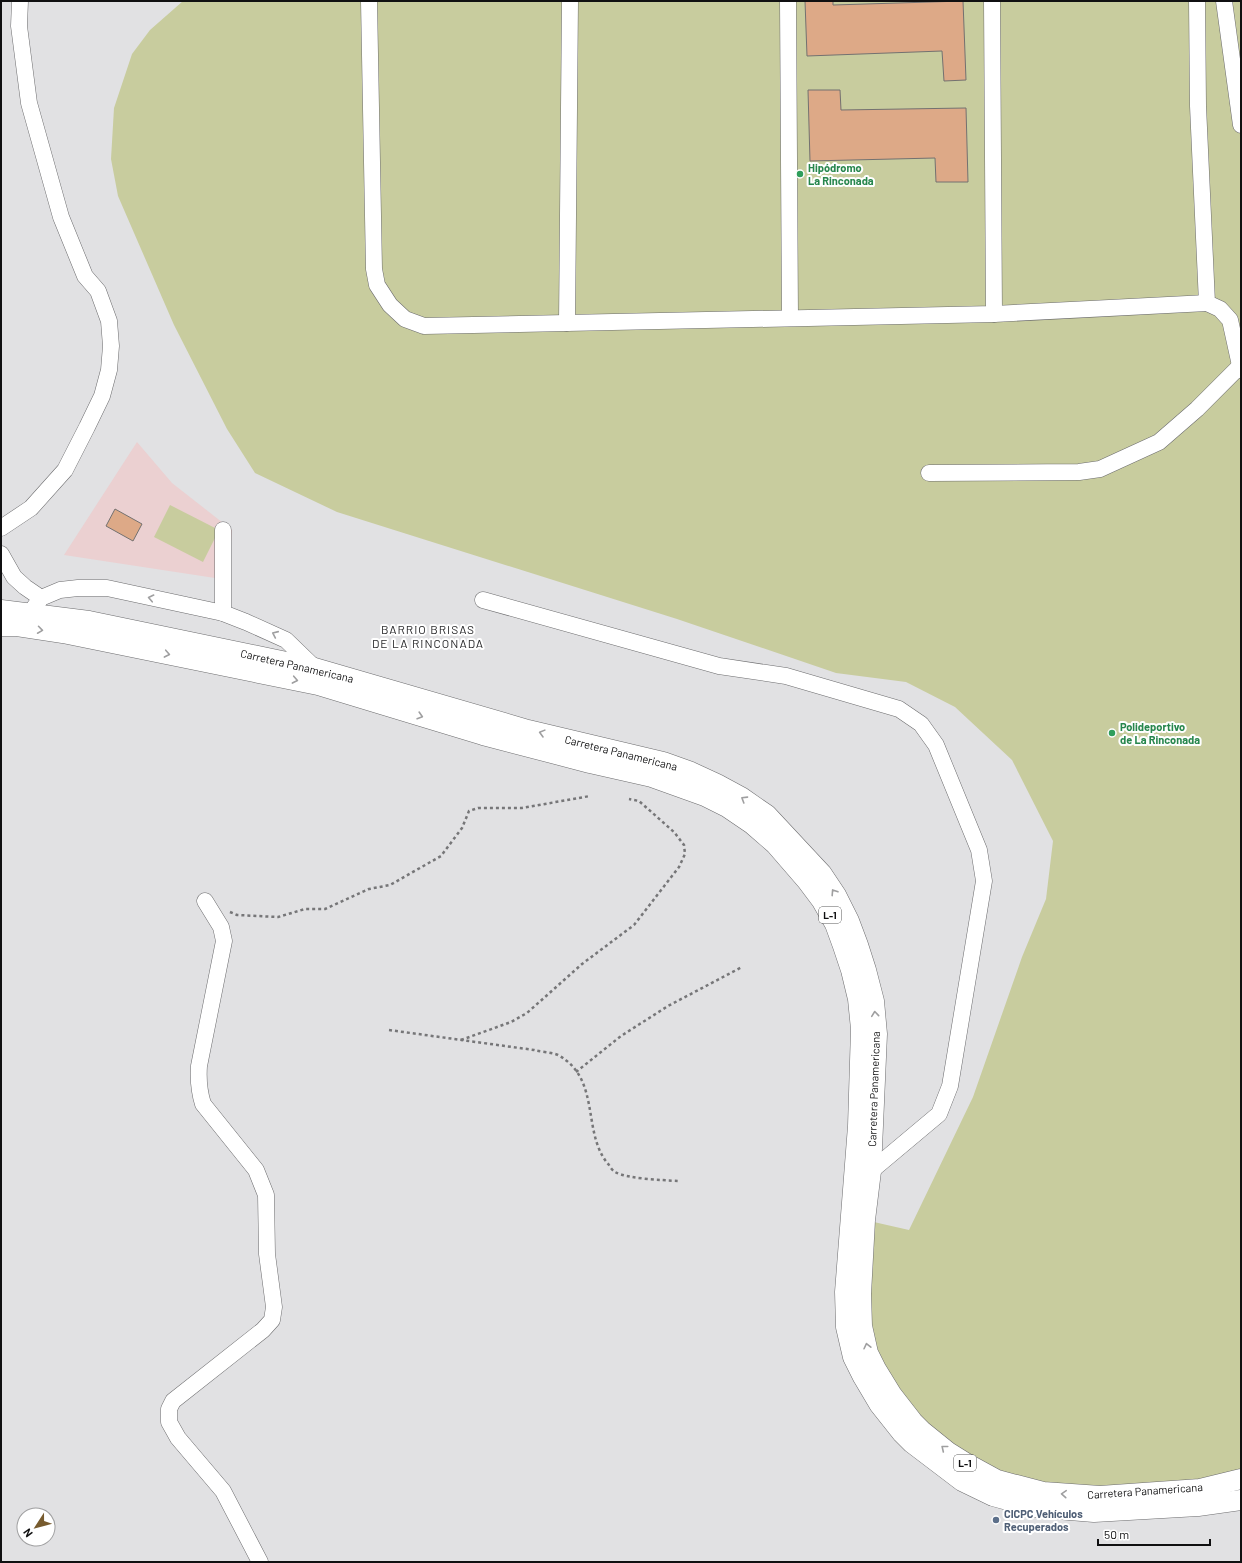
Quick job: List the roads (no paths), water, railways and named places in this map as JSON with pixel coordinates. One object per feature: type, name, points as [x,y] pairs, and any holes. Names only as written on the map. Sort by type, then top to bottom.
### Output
[{"type":"main road","name":"Carretera Panamericana","points":[[1,610],[35,606],[89,621],[315,668],[528,730],[663,762],[691,772],[710,781],[741,797],[767,815],[822,874],[836,895],[849,921],[866,970],[874,1001],[877,1034],[871,1171],[864,1235],[861,1294],[862,1326],[868,1353],[892,1395],[922,1431],[954,1456],[997,1480],[1043,1492],[1108,1496],[1200,1489],[1241,1479]]},
{"type":"main road","name":"Carretera Panamericana","points":[[1,626],[17,626],[63,633],[318,685],[483,735],[590,763],[652,777],[706,796],[727,807],[752,824],[775,844],[822,901],[835,924],[858,999],[862,1029],[859,1119],[845,1292],[846,1320],[853,1357],[879,1404],[912,1443],[962,1481],[993,1496],[1033,1508],[1094,1512],[1198,1506],[1241,1500]]},
{"type":"street","points":[[1,528],[31,508],[65,470],[102,396],[109,370],[111,346],[110,321],[98,291],[85,276],[61,217],[29,103],[19,33],[20,1]]},
{"type":"street","points":[[369,1],[374,269],[377,285],[390,305],[405,318],[424,326],[994,314],[1206,302],[1220,309],[1230,320],[1241,368],[1159,442],[1100,469],[1080,472],[929,473]]},
{"type":"street","points":[[567,323],[570,1]]},
{"type":"street","points":[[788,1],[790,318]]},
{"type":"street","points":[[992,1],[994,314]]},
{"type":"street","points":[[1197,1],[1198,106],[1206,302]]},
{"type":"street","points":[[1224,1],[1241,126]]},
{"type":"street","points":[[223,530],[223,613]]},
{"type":"street","points":[[1,554],[14,577],[25,587],[35,606],[60,590],[78,588],[107,588],[223,613],[286,640],[315,668]]},
{"type":"street","points":[[483,600],[719,666],[786,676],[900,709],[921,724],[936,745],[979,850],[984,881],[950,1086],[939,1114],[871,1171]]},
{"type":"street","points":[[205,901],[221,927],[224,941],[199,1066],[198,1082],[200,1094],[203,1104],[256,1170],[266,1195],[267,1254],[274,1307],[272,1320],[263,1330],[173,1401],[169,1409],[168,1422],[178,1438],[223,1491],[260,1562]]},
{"type":"place","name":"Hipódromo La Rinconada","points":[[800,174]]},
{"type":"place","name":"Polideportivo de La Rinconada","points":[[1112,733]]},
{"type":"place","name":"CICPC Vehículos Recuperados","points":[[996,1520]]},
{"type":"district","name":"BARRIO BRISAS DE LA RINCONADA","points":[[428,637]]}]
